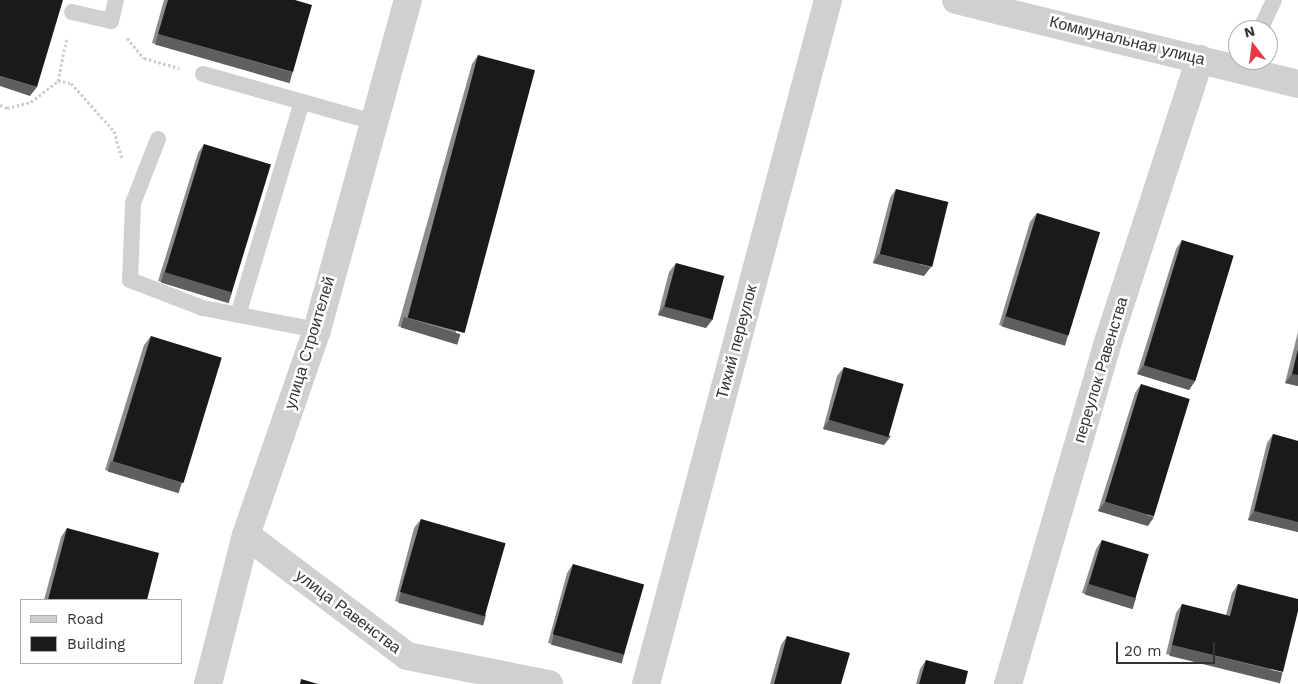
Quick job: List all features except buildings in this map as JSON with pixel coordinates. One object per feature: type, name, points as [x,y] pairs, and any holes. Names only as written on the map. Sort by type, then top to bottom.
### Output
[{"type":"street","name":"улица Строителей","points":[[208,684],[246,535],[317,330],[408,0]]},
{"type":"street","name":"Тихий переулок","points":[[646,684],[828,0]]},
{"type":"street","name":"Коммунальная улица","points":[[956,0],[1200,59],[1228,63]]},
{"type":"street","name":"переулок Равенства","points":[[1008,684],[1106,348],[1200,59]]},
{"type":"street","name":"Коммунальная улица","points":[[1260,70],[1298,84]]},
{"type":"street","name":"улица Равенства","points":[[246,535],[407,656],[548,684]]},
{"type":"lane","points":[[72,12],[112,21],[116,0]]},
{"type":"lane","points":[[1265,20],[1274,0]]},
{"type":"lane","points":[[203,74],[374,122]]},
{"type":"lane","points":[[238,315],[302,102]]},
{"type":"lane","points":[[158,139],[134,203],[130,280],[203,308],[317,330]]},
{"type":"path","points":[[0,105],[7,108],[31,102],[58,81],[72,12]]},
{"type":"path","points":[[112,21],[144,58],[203,74]]},
{"type":"path","points":[[58,81],[71,84],[114,131],[134,203]]}]
